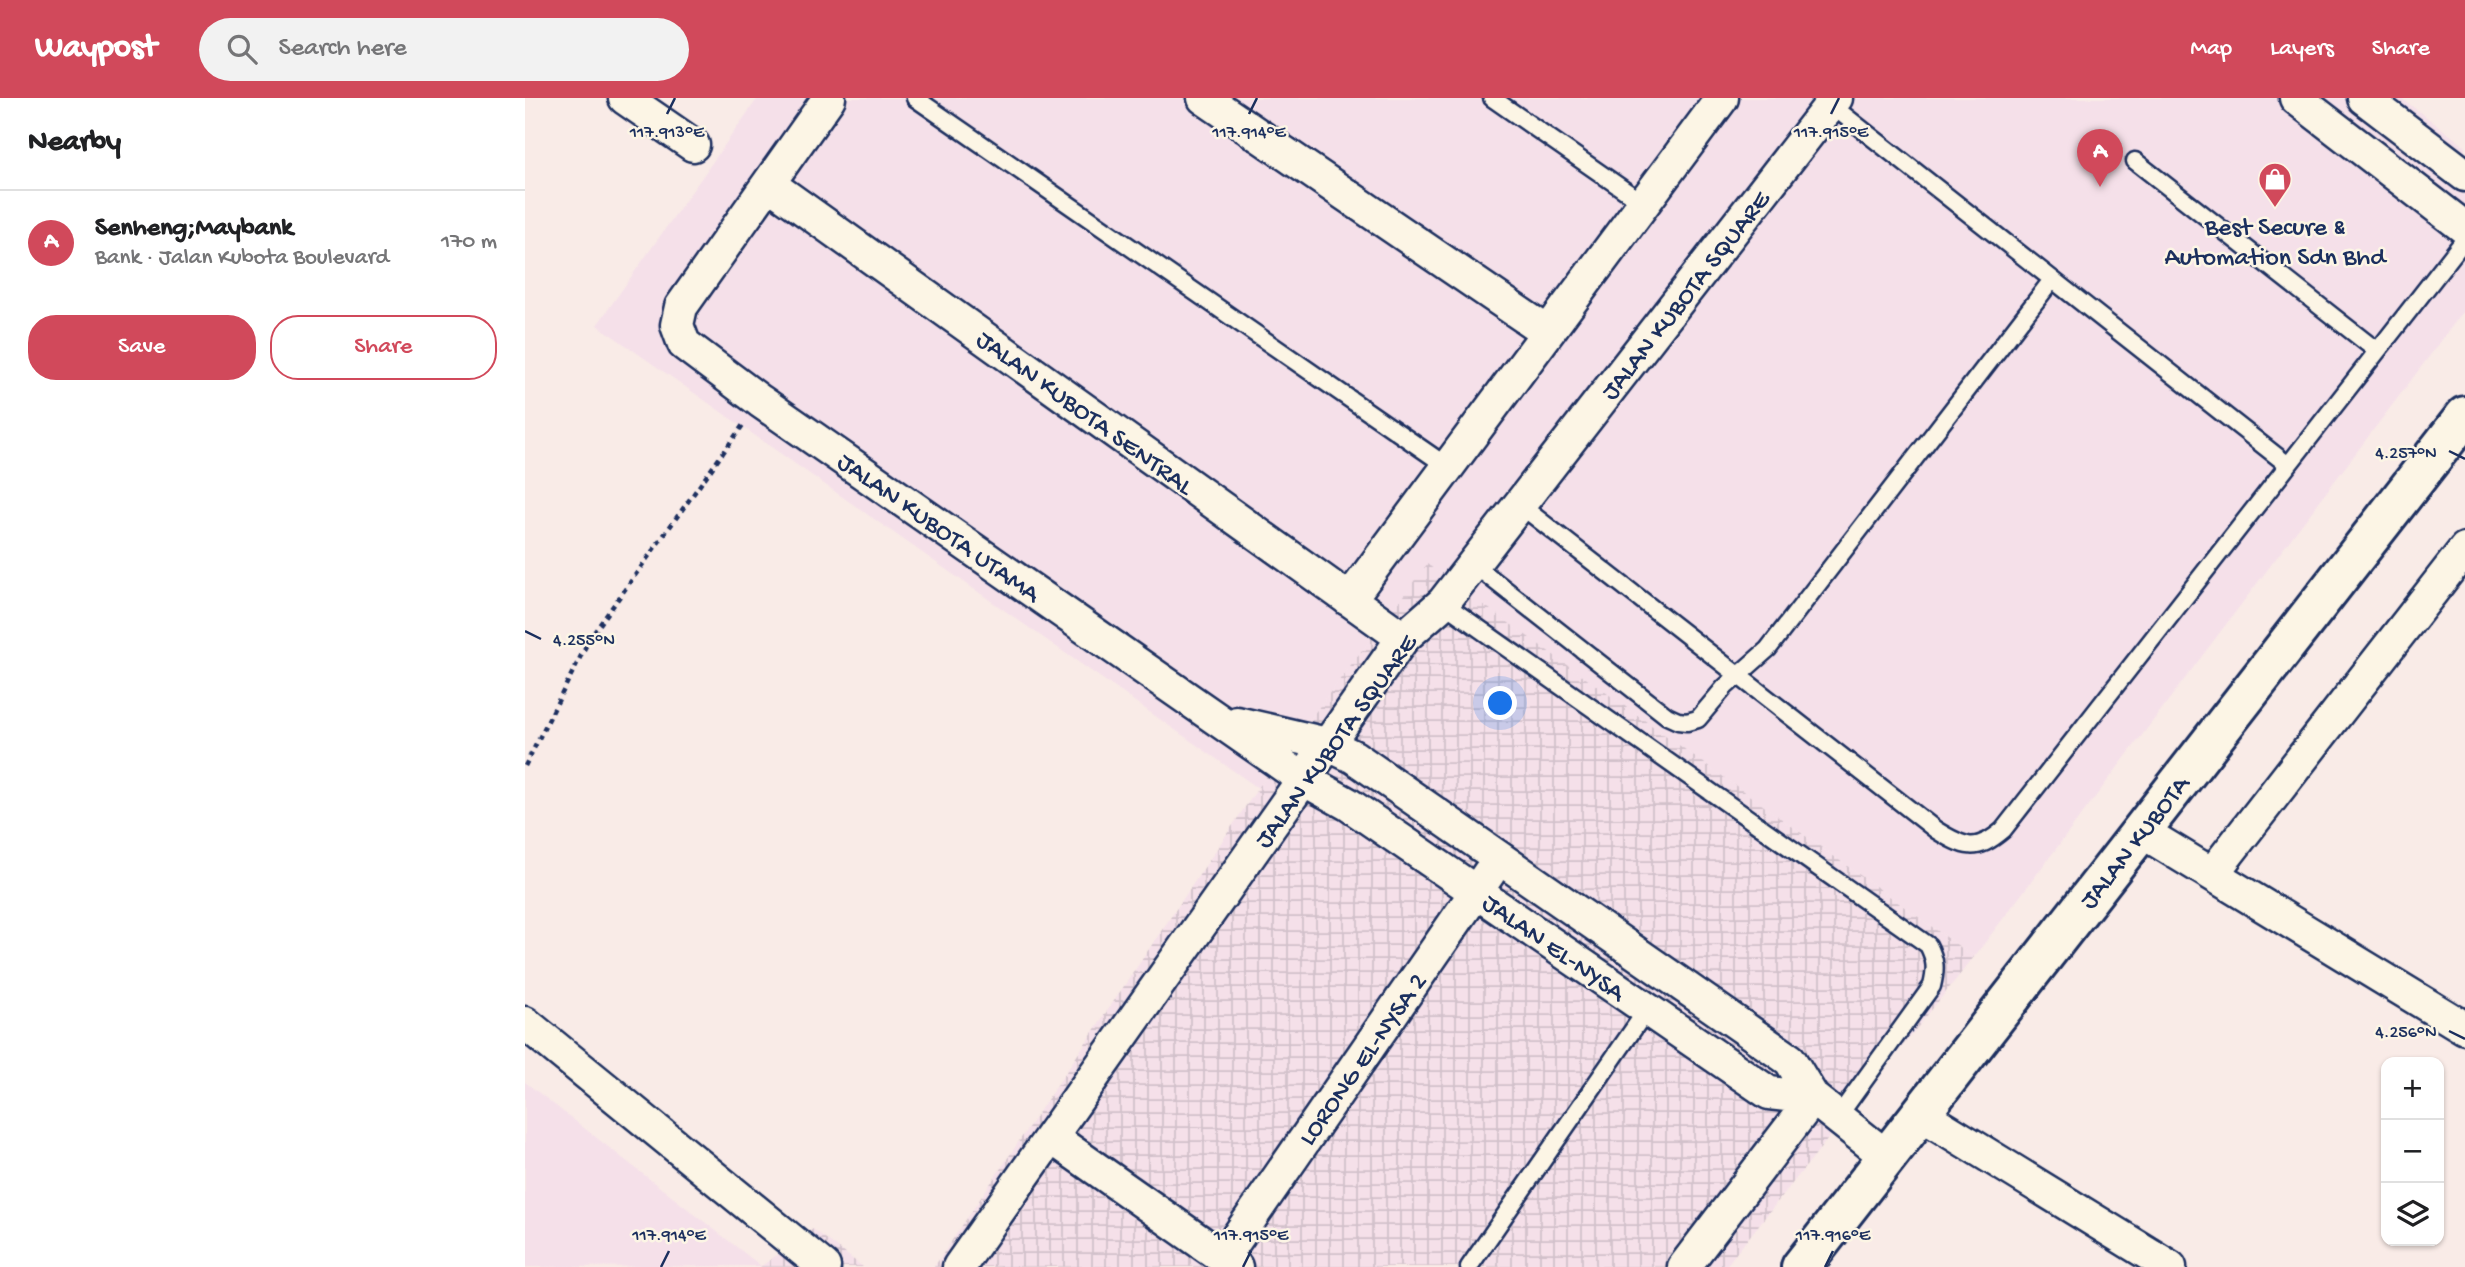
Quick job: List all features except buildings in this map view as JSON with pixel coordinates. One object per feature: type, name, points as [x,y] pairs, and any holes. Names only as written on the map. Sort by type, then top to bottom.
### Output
[{"type":"street","points":[[625,98],[693,145]]},
{"type":"street","points":[[769,184],[829,98]]},
{"type":"street","points":[[1205,98],[1547,332]]},
{"type":"street","points":[[1349,600],[1722,98]]},
{"type":"street","points":[[2296,98],[2465,229]]},
{"type":"street","points":[[2364,98],[2457,169]]},
{"type":"street","name":"JALAN KUBOTA SQUARE","points":[[959,1267],[1403,638],[1443,603],[1833,101]]},
{"type":"street","name":"JALAN KUBOTA UTAMA","points":[[769,184],[681,307],[677,325],[684,344],[760,401],[1303,779]]},
{"type":"street","name":"JALAN KUBOTA SENTRAL","points":[[769,184],[1403,638]]},
{"type":"street","name":"JALAN KUBOTA","points":[[1801,1267],[2465,416]]},
{"type":"street","points":[[2212,874],[2465,549]]},
{"type":"street","name":"JALAN KUBOTA UTAMA","points":[[1215,718],[1327,744]]},
{"type":"street","name":"JALAN EL-NYSA","points":[[1327,744],[1354,757],[1790,1060],[1813,1098],[1887,1157]]},
{"type":"street","name":"JALAN EL-NYSA","points":[[1303,779],[1348,804],[1769,1093],[1813,1098]]},
{"type":"street","points":[[2141,831],[2465,1028]]},
{"type":"street","name":"LORONG EL-NYSA 2","points":[[1229,1263],[1499,858]]},
{"type":"street","points":[[525,1023],[818,1266]]},
{"type":"street","points":[[1684,1267],[1813,1098]]},
{"type":"street","points":[[1921,1114],[2169,1267]]},
{"type":"street","points":[[1051,1137],[1229,1263]]},
{"type":"lane","points":[[915,98],[1448,467]]},
{"type":"lane","points":[[1492,98],[1643,203]]},
{"type":"lane","points":[[1833,101],[2052,280],[2288,465]]},
{"type":"lane","points":[[2135,161],[2377,351]]},
{"type":"lane","points":[[2457,169],[2465,193]]},
{"type":"lane","points":[[1520,505],[1936,830],[1952,840],[1970,846],[1986,844],[2003,830],[2465,239]]},
{"type":"lane","points":[[1473,564],[1667,716],[1688,722],[1698,719],[1738,675],[1768,649],[2052,280]]},
{"type":"lane","points":[[1443,603],[1928,945],[1935,958],[1932,986],[1837,1118]]},
{"type":"lane","points":[[1469,1267],[1646,1011]]},
{"type":"path","points":[[525,766],[590,638],[760,401]]},
{"type":"shaded area","points":[[758,98],[2401,98],[2465,146],[2465,309],[1974,957],[1427,565],[1258,788],[597,325]]},
{"type":"shaded area","points":[[1427,564],[1974,957],[1725,1267],[934,1267],[1258,788]]},
{"type":"shaded area","points":[[525,1082],[761,1266],[525,1267]]},
{"type":"shaded area","points":[[813,1229],[863,1267],[760,1267]]},
{"type":"place","name":"Senheng;Maybank","points":[[2100,187]]},
{"type":"place","name":"Best Secure & Automation Sdn Bhd","points":[[2275,209]]}]
